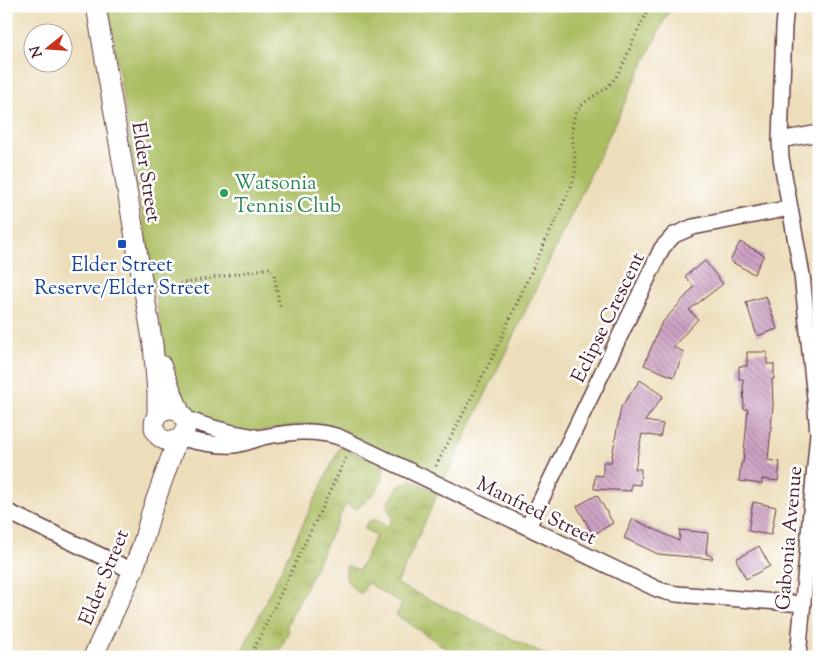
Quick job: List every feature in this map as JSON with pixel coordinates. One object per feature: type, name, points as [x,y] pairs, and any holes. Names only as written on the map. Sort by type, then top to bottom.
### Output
[{"type":"street","name":"Elder Street","points":[[96,6],[153,345],[157,415]]},
{"type":"street","name":"Gabonia Avenue","points":[[786,6],[780,140],[781,158],[814,331],[818,433],[813,535],[803,604],[798,657]]},
{"type":"street","points":[[780,140],[819,134]]},
{"type":"street","name":"Eclipse Crescent","points":[[528,528],[662,248],[674,236],[692,227],[790,208]]},
{"type":"street","name":"Elder Street","points":[[153,345],[182,415]]},
{"type":"street","points":[[170,409],[182,415],[186,429],[172,439],[154,430],[153,425],[157,415],[170,409]]},
{"type":"street","name":"Manfred Street","points":[[182,415],[230,434],[261,438]]},
{"type":"street","name":"Manfred Street","points":[[172,439],[233,445],[246,444],[261,438],[307,432],[328,434],[339,437],[666,592],[803,604]]},
{"type":"street","name":"Elder Street","points":[[93,657],[133,571],[172,439]]},
{"type":"street","points":[[6,511],[133,571]]},
{"type":"path","points":[[436,466],[494,354],[574,181],[572,128],[576,112],[587,100],[608,88],[618,74],[650,6]]},
{"type":"path","points":[[160,287],[270,268],[274,273],[280,309]]},
{"type":"path","points":[[250,657],[346,458]]},
{"type":"green space","points":[[108,6],[671,6],[445,479],[331,426],[304,424],[243,432],[189,413],[170,374],[165,354]]},
{"type":"green space","points":[[340,447],[384,466],[384,478],[375,492],[357,509],[346,504],[286,628],[289,630],[280,650],[276,648],[272,657],[239,657]]},
{"type":"green space","points":[[410,479],[438,493],[397,584],[550,657],[459,657],[396,615],[402,604],[368,583],[361,594],[350,585],[346,578],[347,565],[359,570],[376,535],[364,529],[366,524],[369,521],[375,520],[387,528],[393,517],[388,510],[388,503],[399,486],[405,484]]},
{"type":"building","points":[[740,242],[764,255],[754,274],[730,261]]},
{"type":"building","points":[[705,261],[723,284],[689,310],[698,319],[673,347],[684,352],[674,377],[644,365],[661,324],[694,287],[685,276]]},
{"type":"building","points":[[766,296],[777,329],[757,336],[746,302]]},
{"type":"building","points":[[747,352],[767,352],[767,364],[774,364],[774,379],[772,379],[773,406],[768,460],[780,462],[778,481],[762,479],[762,484],[739,481],[741,463],[743,463],[748,409],[744,409],[743,379],[739,379],[739,366],[747,366]]},
{"type":"building","points":[[640,380],[663,396],[645,421],[663,424],[660,437],[642,434],[635,469],[641,469],[640,485],[631,484],[631,491],[594,489],[595,475],[603,476],[603,462],[611,462],[621,407]]},
{"type":"building","points":[[597,495],[613,523],[593,535],[577,506]]},
{"type":"building","points":[[753,502],[776,507],[771,535],[748,531]]},
{"type":"building","points":[[633,519],[679,541],[680,530],[708,533],[706,554],[713,557],[712,559],[658,554],[624,538]]},
{"type":"building","points":[[759,546],[770,566],[746,579],[736,559]]},
{"type":"place","name":"Watsonia Tennis Club","points":[[224,193]]},
{"type":"place","name":"Elder Street Reserve/Elder Street","points":[[122,244]]}]
